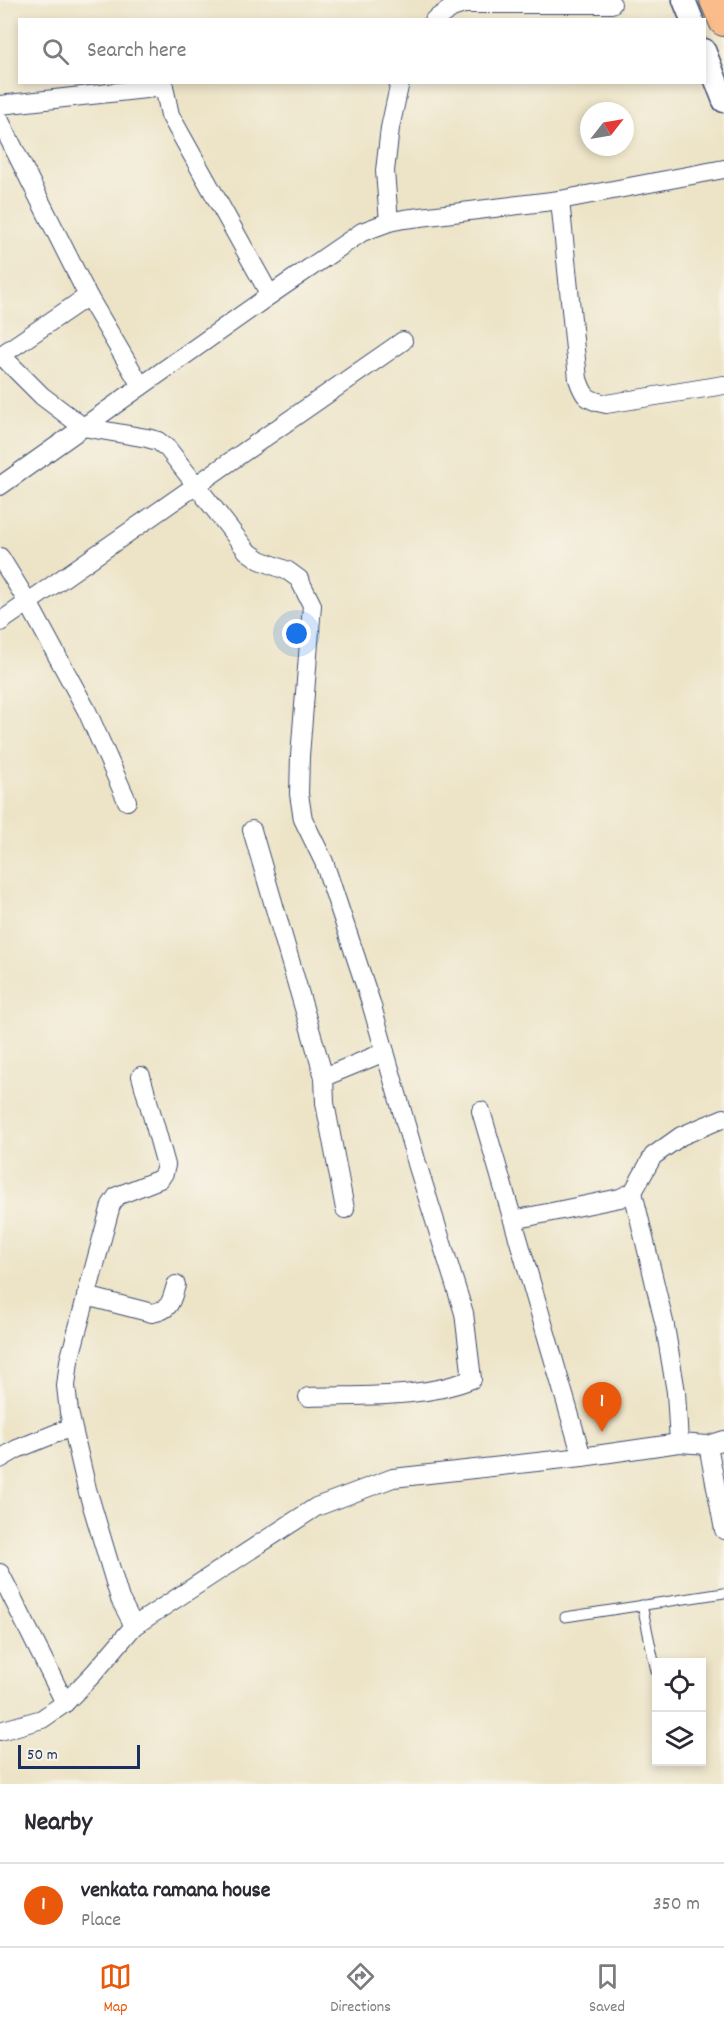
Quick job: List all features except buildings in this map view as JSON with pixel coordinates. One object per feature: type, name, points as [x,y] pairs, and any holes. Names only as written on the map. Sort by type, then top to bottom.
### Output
[{"type":"highway","points":[[715,0],[724,21]]},
{"type":"street","points":[[684,0],[691,18]]},
{"type":"street","points":[[437,18],[455,4],[612,4]]},
{"type":"street","points":[[706,53],[724,101]]},
{"type":"street","points":[[389,222],[386,171],[390,128],[400,84]]},
{"type":"street","points":[[0,105],[164,85],[170,115],[270,295]]},
{"type":"street","points":[[0,121],[88,296],[141,386]]},
{"type":"street","points":[[0,486],[362,232],[389,222],[530,202],[560,200],[724,169]]},
{"type":"street","points":[[560,200],[578,378],[583,392],[591,401],[606,404],[724,385]]},
{"type":"street","points":[[88,296],[0,355],[42,396],[83,427],[158,441],[168,449],[247,551],[260,560],[288,571],[299,579],[312,604],[298,794],[303,819],[324,862],[371,1003],[418,1167],[464,1313],[472,1379],[454,1386],[418,1393],[308,1397]]},
{"type":"street","points":[[0,622],[404,341]]},
{"type":"street","points":[[0,556],[87,711],[127,801]]},
{"type":"street","points":[[252,830],[324,1077],[325,1103],[345,1209]]},
{"type":"street","points":[[324,1077],[385,1052]]},
{"type":"street","points":[[134,1626],[120,1599],[87,1489],[72,1427],[66,1386],[69,1361],[111,1205],[117,1196],[160,1179],[166,1165],[141,1076]]},
{"type":"street","points":[[481,1111],[582,1457]]},
{"type":"street","points":[[513,1221],[620,1198],[633,1192],[653,1156],[681,1136],[724,1118]]},
{"type":"street","points":[[633,1192],[665,1326],[676,1392],[678,1443]]},
{"type":"street","points":[[86,1296],[152,1313],[162,1311],[169,1305],[176,1285]]},
{"type":"street","points":[[0,1459],[17,1449],[72,1427]]},
{"type":"street","points":[[0,1731],[42,1719],[65,1703],[134,1626],[316,1507],[393,1478],[582,1457],[678,1443],[716,1442],[724,1530]]},
{"type":"street","points":[[0,1573],[65,1703]]},
{"type":"lane","points":[[565,1617],[724,1593]]},
{"type":"lane","points":[[642,1605],[654,1658]]},
{"type":"place","name":"venkata ramana house","points":[[602,1432]]}]
